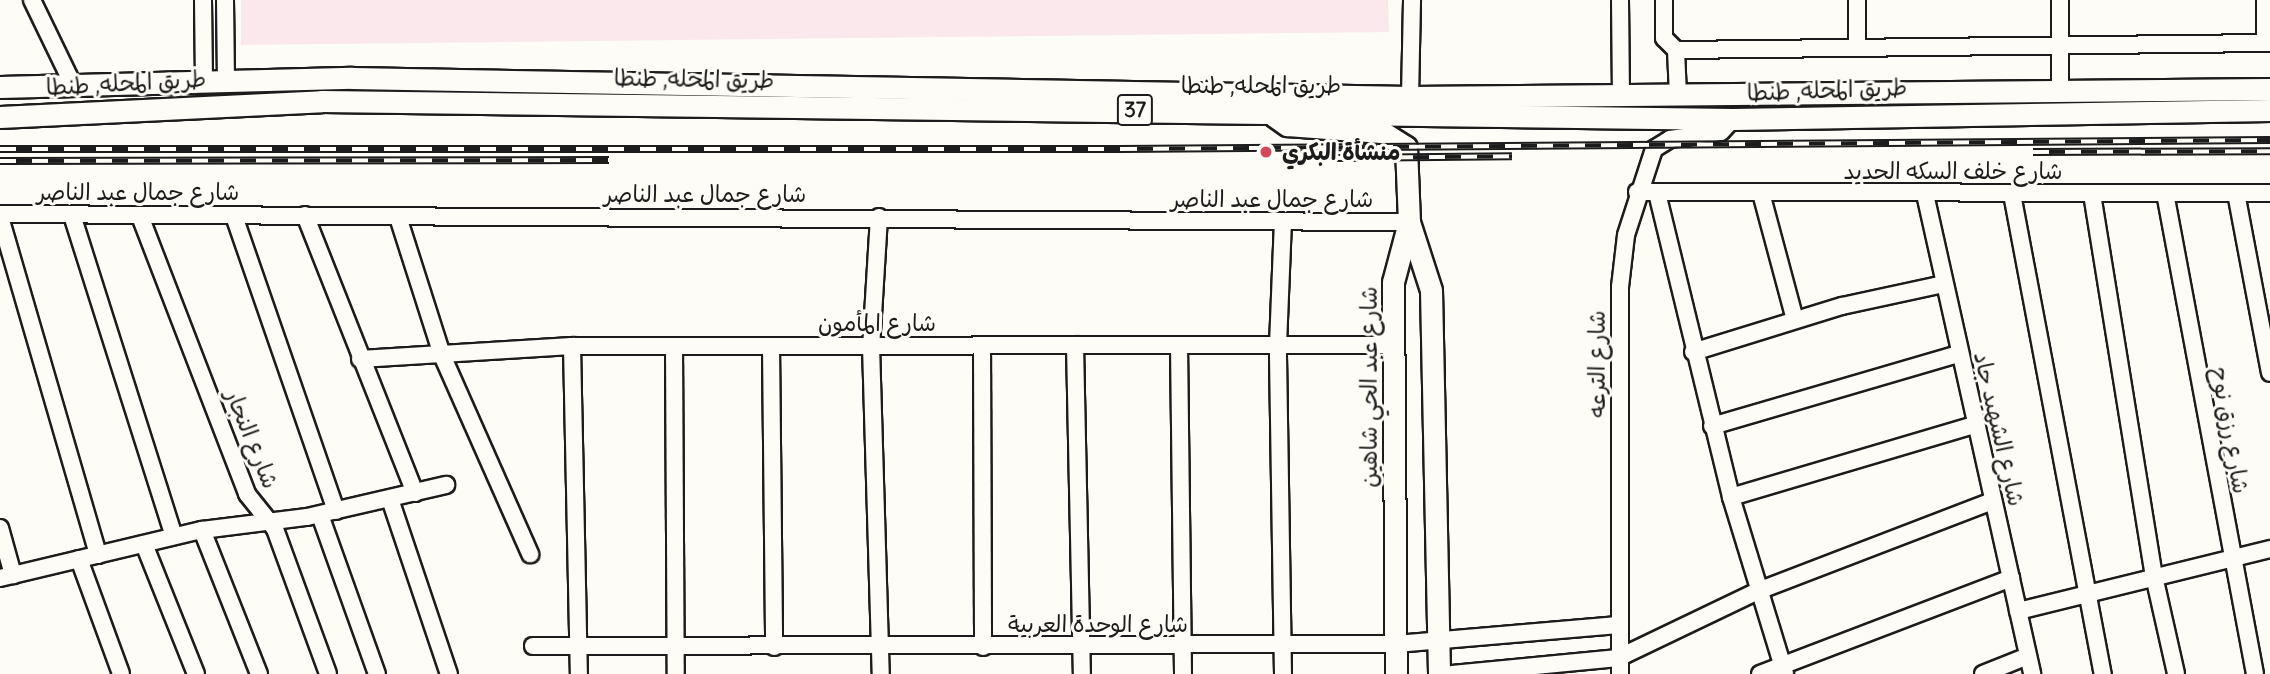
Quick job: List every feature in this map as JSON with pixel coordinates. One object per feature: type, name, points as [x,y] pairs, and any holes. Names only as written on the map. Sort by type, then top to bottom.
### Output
[{"type":"main road","name":"طريق المحله, طنطا","points":[[0,87],[352,78],[1410,97],[2270,89]]},
{"type":"main road","points":[[0,87],[2,116]]},
{"type":"main road","name":"طريق المحله, طنطا","points":[[2,116],[321,101],[1733,119],[2270,110]]},
{"type":"main road","points":[[1273,112],[1287,125],[1382,132],[1397,138],[1406,147],[1409,222],[1431,290],[1439,674]]},
{"type":"main road","name":"شارع عبد الحي شاهين","points":[[1396,674],[1393,282],[1409,222]]},
{"type":"street","points":[[32,0],[73,85]]},
{"type":"street","points":[[203,0],[204,82]]},
{"type":"street","points":[[225,0],[226,82]]},
{"type":"street","points":[[1410,97],[1412,0]]},
{"type":"street","points":[[1620,0],[1621,96]]},
{"type":"street","points":[[1664,0],[1664,38],[1676,50],[1678,96]]},
{"type":"street","points":[[1857,0],[1857,48]]},
{"type":"street","points":[[2060,0],[2060,92]]},
{"type":"street","points":[[1676,50],[2268,43],[2265,0]]},
{"type":"street","name":"شارع الترعه","points":[[1619,666],[1620,287],[1637,192],[1658,145],[1721,132],[1733,119]]},
{"type":"street","name":"شارع خلف السكه الحديد","points":[[1637,192],[2270,192]]},
{"type":"street","points":[[1657,193],[1712,426],[1758,591],[1784,670]]},
{"type":"street","points":[[1761,193],[1795,320]]},
{"type":"street","name":"شارع رزق نوح","points":[[2165,193],[2229,558],[2255,674]]},
{"type":"street","points":[[2236,193],[2270,373]]},
{"type":"street","name":"شارع الشهيد جاد","points":[[1925,194],[1958,354],[2032,674]]},
{"type":"street","points":[[2012,194],[2086,593],[2104,674]]},
{"type":"street","points":[[2092,194],[2154,576],[2176,674]]},
{"type":"street","points":[[72,215],[174,536]]},
{"type":"street","points":[[304,215],[415,493]]},
{"type":"street","points":[[0,216],[98,555]]},
{"type":"street","name":"شارع جمال عبد الناصر","points":[[0,216],[879,217],[1409,222]]},
{"type":"street","name":"شارع النجار","points":[[140,216],[247,494],[269,520],[328,674]]},
{"type":"street","points":[[234,216],[377,674]]},
{"type":"street","points":[[398,217],[442,355],[530,554]]},
{"type":"street","points":[[879,217],[871,346],[881,674]]},
{"type":"street","points":[[1283,222],[1278,345],[1283,674]]},
{"type":"street","points":[[1693,352],[1795,320],[1944,284]]},
{"type":"street","points":[[1075,345],[1082,674]]},
{"type":"street","points":[[1179,345],[1183,674]]},
{"type":"street","name":"شارع المأمون","points":[[360,359],[572,346],[1394,345]]},
{"type":"street","points":[[572,346],[579,674]]},
{"type":"street","points":[[674,346],[676,674]]},
{"type":"street","points":[[771,346],[774,647]]},
{"type":"street","points":[[982,346],[983,648]]},
{"type":"street","points":[[1712,426],[1958,354]]},
{"type":"street","points":[[1731,497],[1974,425]]},
{"type":"street","points":[[0,528],[7,577],[202,530],[328,513],[446,485]]},
{"type":"street","points":[[390,499],[449,674]]},
{"type":"street","points":[[1452,674],[1619,666],[1758,591],[1992,501]]},
{"type":"street","points":[[202,530],[259,674]]},
{"type":"street","points":[[144,544],[196,674]]},
{"type":"street","points":[[2018,611],[2270,549]]},
{"type":"street","points":[[79,559],[121,674]]},
{"type":"street","points":[[1760,674],[1784,670],[2011,578]]},
{"type":"street","name":"شارع الوحدة العربية","points":[[533,646],[983,648],[1396,644],[1618,625]]},
{"type":"street","points":[[1983,674],[2028,656]]},
{"type":"shaded area","points":[[241,0],[1388,0],[1389,32],[241,45]]},
{"type":"railway","points":[[0,149],[1121,149],[2270,140]]},
{"type":"railway","points":[[2033,152],[2270,151]]},
{"type":"railway","points":[[1333,158],[1512,156]]},
{"type":"railway","points":[[0,161],[609,160]]},
{"type":"place","name":"منشأة البكري","points":[[1266,152]]}]
